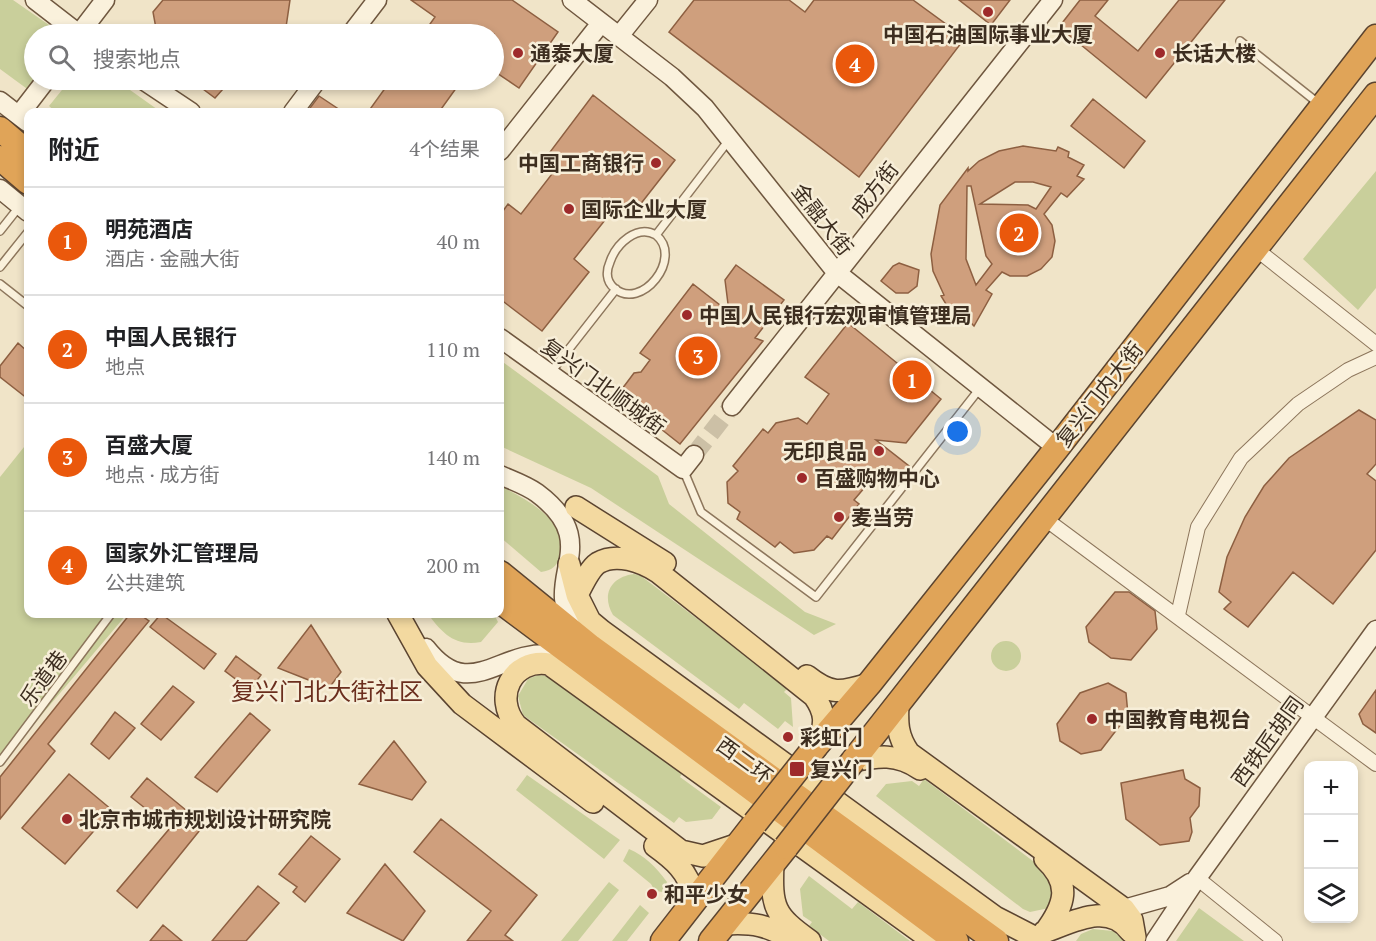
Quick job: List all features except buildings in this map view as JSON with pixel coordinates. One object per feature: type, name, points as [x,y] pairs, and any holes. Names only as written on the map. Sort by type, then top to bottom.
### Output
[{"type":"highway","name":"复兴门内大街","points":[[663,941],[816,746],[869,684],[1060,444],[1376,37]]},
{"type":"highway","name":"复兴门内大街","points":[[718,932],[1376,95]]},
{"type":"highway","points":[[16,122],[24,143]]},
{"type":"highway","points":[[0,158],[24,179]]},
{"type":"highway","name":"西二环","points":[[504,577],[586,654],[948,940]]},
{"type":"highway","name":"西二环","points":[[504,603],[586,654],[994,939]]},
{"type":"main road","points":[[576,507],[666,563],[821,687],[832,692],[848,691],[869,684]]},
{"type":"main road","points":[[577,595],[598,563],[617,559],[631,560],[645,564],[658,572],[814,696],[823,708],[825,725],[816,746]]},
{"type":"main road","points":[[569,564],[577,595],[590,621],[602,631],[995,917],[1039,934]]},
{"type":"main road","points":[[401,618],[427,666],[462,704],[676,863],[692,887],[693,895],[688,910]]},
{"type":"main road","points":[[513,660],[549,664],[948,940]]},
{"type":"main road","points":[[542,663],[534,663],[518,670],[505,692],[507,711],[516,725],[681,851],[702,856],[739,844]]},
{"type":"main road","points":[[898,703],[897,725],[900,741],[909,753],[1124,909],[1142,940]]},
{"type":"main road","points":[[853,761],[881,756],[905,759],[1055,868],[1061,882],[1063,897],[1057,916],[1039,934]]},
{"type":"main road","points":[[780,855],[772,887],[778,914],[810,941]]},
{"type":"main road","points":[[994,939],[1011,939],[1039,934],[1091,915],[1107,915],[1124,923],[1142,940]]},
{"type":"main road","points":[[718,932],[762,924],[780,932],[792,941]]},
{"type":"street","points":[[35,0],[66,24]]},
{"type":"street","points":[[87,24],[105,0]]},
{"type":"street","points":[[359,24],[377,0]]},
{"type":"street","name":"金融大街","points":[[572,0],[601,23],[622,32],[672,77],[731,138],[839,268],[981,387],[1060,444]]},
{"type":"street","points":[[589,0],[622,32],[680,71],[729,121],[839,268],[1060,444]]},
{"type":"street","points":[[622,32],[648,0]]},
{"type":"street","name":"成方街","points":[[732,406],[1053,0]]},
{"type":"street","points":[[504,146],[601,23]]},
{"type":"street","points":[[26,108],[39,90]]},
{"type":"street","points":[[158,90],[184,108]]},
{"type":"street","points":[[296,108],[310,90]]},
{"type":"street","points":[[0,100],[16,122]]},
{"type":"street","points":[[0,189],[24,208]]},
{"type":"street","points":[[1256,249],[1376,344]]},
{"type":"street","name":"复兴门北顺城街","points":[[504,341],[550,374],[689,462]]},
{"type":"street","points":[[1178,615],[1198,527],[1241,458],[1298,404],[1348,370],[1376,357]]},
{"type":"street","points":[[504,477],[576,507]]},
{"type":"street","points":[[402,618],[439,665],[454,672],[478,673],[513,660],[540,654],[586,654],[564,605],[563,593],[569,564],[571,534],[556,509],[535,491]]},
{"type":"street","points":[[1044,518],[1178,615],[1376,764]]},
{"type":"street","name":"西铁匠胡同","points":[[1142,940],[1197,878],[1376,630]]},
{"type":"street","points":[[1124,909],[1170,896],[1197,878],[1275,941]]},
{"type":"lane","points":[[1240,41],[1323,106]]},
{"type":"lane","points":[[656,235],[731,138]]},
{"type":"lane","points":[[0,231],[24,208]]},
{"type":"lane","points":[[640,233],[656,235],[664,244],[667,252],[663,268],[656,278],[648,287],[637,293],[626,294],[616,289],[608,280],[608,266],[620,244],[640,233]]},
{"type":"lane","points":[[0,267],[24,237]]},
{"type":"lane","points":[[0,284],[24,303]]},
{"type":"lane","points":[[550,374],[616,289]]},
{"type":"lane","points":[[689,462],[701,512],[816,597],[981,387]]},
{"type":"lane","name":"乐道巷","points":[[0,762],[108,618]]},
{"type":"green space","points":[[0,0],[13,0],[48,24],[24,24],[24,87],[0,69]]},
{"type":"green space","points":[[62,90],[130,90],[155,108],[51,108],[49,106]]},
{"type":"green space","points":[[1376,171],[1376,288],[1358,310],[1303,259]]},
{"type":"green space","points":[[504,363],[658,476],[669,504],[805,612],[836,624],[814,635],[591,488],[504,448]]},
{"type":"green space","points":[[24,447],[24,618],[124,618],[0,764],[0,477]]},
{"type":"green space","points":[[504,488],[532,504],[551,521],[558,531],[561,542],[556,565],[541,572],[504,540]]},
{"type":"green space","points":[[634,574],[641,576],[788,688],[784,692],[791,698],[793,727],[785,721],[778,729],[744,703],[739,709],[613,615],[608,600],[610,588],[619,579]]},
{"type":"green space","points":[[431,618],[496,618],[498,622],[481,642],[472,643],[456,640]]},
{"type":"green space","points":[[1006,641],[1017,645],[1021,656],[1017,667],[1006,671],[995,667],[991,656],[995,645]]},
{"type":"green space","points":[[538,675],[549,676],[683,772],[680,777],[721,807],[712,819],[686,822],[679,817],[674,823],[523,715],[518,696],[528,679]]},
{"type":"green space","points":[[527,775],[620,840],[604,859],[516,790]]},
{"type":"green space","points":[[924,779],[1050,874],[1056,881],[1049,908],[1030,912],[1023,909],[876,796],[886,784],[912,781],[919,786]]},
{"type":"green space","points":[[629,849],[645,859],[667,882],[663,892],[655,891],[651,884],[623,861]]},
{"type":"green space","points":[[809,876],[852,909],[858,902],[910,941],[829,941],[809,926],[812,922],[803,916],[800,889]]},
{"type":"green space","points":[[609,882],[619,890],[578,941],[561,941]]},
{"type":"green space","points":[[640,905],[649,913],[627,941],[612,941]]},
{"type":"green space","points":[[1199,908],[1244,941],[1176,941]]},
{"type":"green space","points":[[1093,929],[1113,931],[1125,941],[1076,941],[1081,934]]},
{"type":"tunnel","points":[[694,455],[732,406]]},
{"type":"place","name":"中国石油国际事业大厦","points":[[988,12]]},
{"type":"place","name":"通泰大厦","points":[[518,53]]},
{"type":"place","name":"长话大楼","points":[[1160,53]]},
{"type":"place","name":"国家外汇管理局","points":[[855,64]]},
{"type":"place","name":"中国工商银行","points":[[656,163]]},
{"type":"place","name":"国际企业大厦","points":[[569,209]]},
{"type":"place","name":"中国人民银行","points":[[1019,233]]},
{"type":"place","name":"中国人民银行宏观审慎管理局","points":[[687,315]]},
{"type":"place","name":"百盛大厦","points":[[698,356]]},
{"type":"place","name":"明苑酒店","points":[[912,380]]},
{"type":"place","name":"无印良品","points":[[879,451]]},
{"type":"place","name":"百盛购物中心","points":[[802,478]]},
{"type":"place","name":"麦当劳","points":[[839,517]]},
{"type":"place","name":"中国教育电视台","points":[[1092,719]]},
{"type":"place","name":"彩虹门","points":[[788,737]]},
{"type":"place","name":"复兴门","points":[[797,769]]},
{"type":"place","name":"北京市城市规划设计研究院","points":[[67,819]]},
{"type":"place","name":"和平少女","points":[[652,894]]},
{"type":"district","name":"复兴门北大街社区","points":[[327,691]]}]
